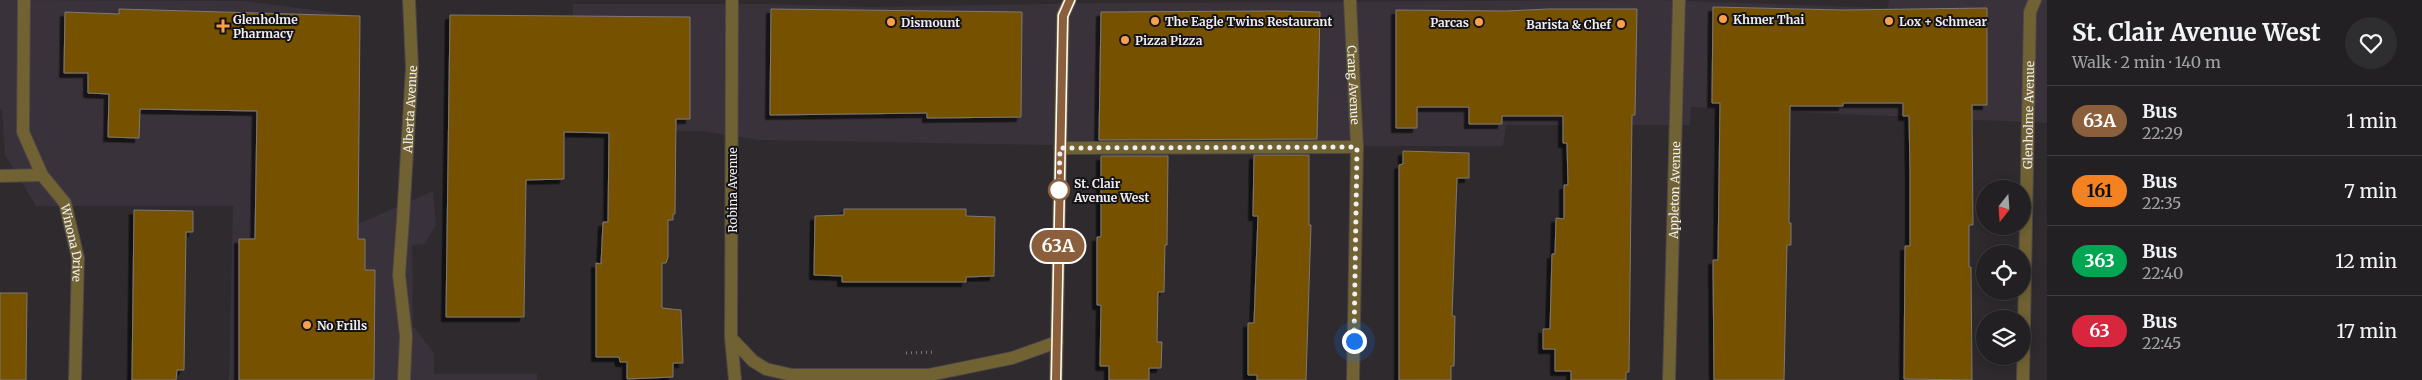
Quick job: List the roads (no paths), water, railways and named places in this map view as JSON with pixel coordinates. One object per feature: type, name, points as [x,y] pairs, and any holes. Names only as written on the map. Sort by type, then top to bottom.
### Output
[{"type":"street","name":"Winona Drive","points":[[24,0],[23,132],[42,175],[66,203],[78,258],[75,380]]},
{"type":"street","name":"Alberta Avenue","points":[[404,380],[406,336],[398,276],[412,68],[409,0]]},
{"type":"street","name":"Robina Avenue","points":[[732,0],[731,338],[735,380]]},
{"type":"street","points":[[1056,380],[1063,16],[1070,0]]},
{"type":"street","name":"Crang Avenue","points":[[1350,0],[1357,147],[1353,380]]},
{"type":"street","name":"Appleton Avenue","points":[[1669,380],[1679,0]]},
{"type":"street","name":"Glenholme Avenue","points":[[2023,380],[2030,12],[2035,0]]},
{"type":"street","points":[[1060,148],[1357,147]]},
{"type":"street","points":[[0,176],[42,175]]},
{"type":"street","points":[[731,338],[759,365],[766,369],[792,375],[929,375],[1012,358],[1057,342]]},
{"type":"place","name":"Khmer Thai","points":[[1723,19]]},
{"type":"place","name":"The Eagle Twins Restaurant","points":[[1155,21]]},
{"type":"place","name":"Lox + Schmear","points":[[1889,21]]},
{"type":"place","name":"Dismount","points":[[891,22]]},
{"type":"place","name":"Parcas","points":[[1479,22]]},
{"type":"place","name":"Barista & Chef","points":[[1621,24]]},
{"type":"place","name":"Glenholme Pharmacy","points":[[223,26]]},
{"type":"place","name":"Pizza Pizza","points":[[1125,40]]},
{"type":"place","name":"St. Clair Avenue West","points":[[1059,190]]},
{"type":"place","name":"No Frills","points":[[307,325]]}]
